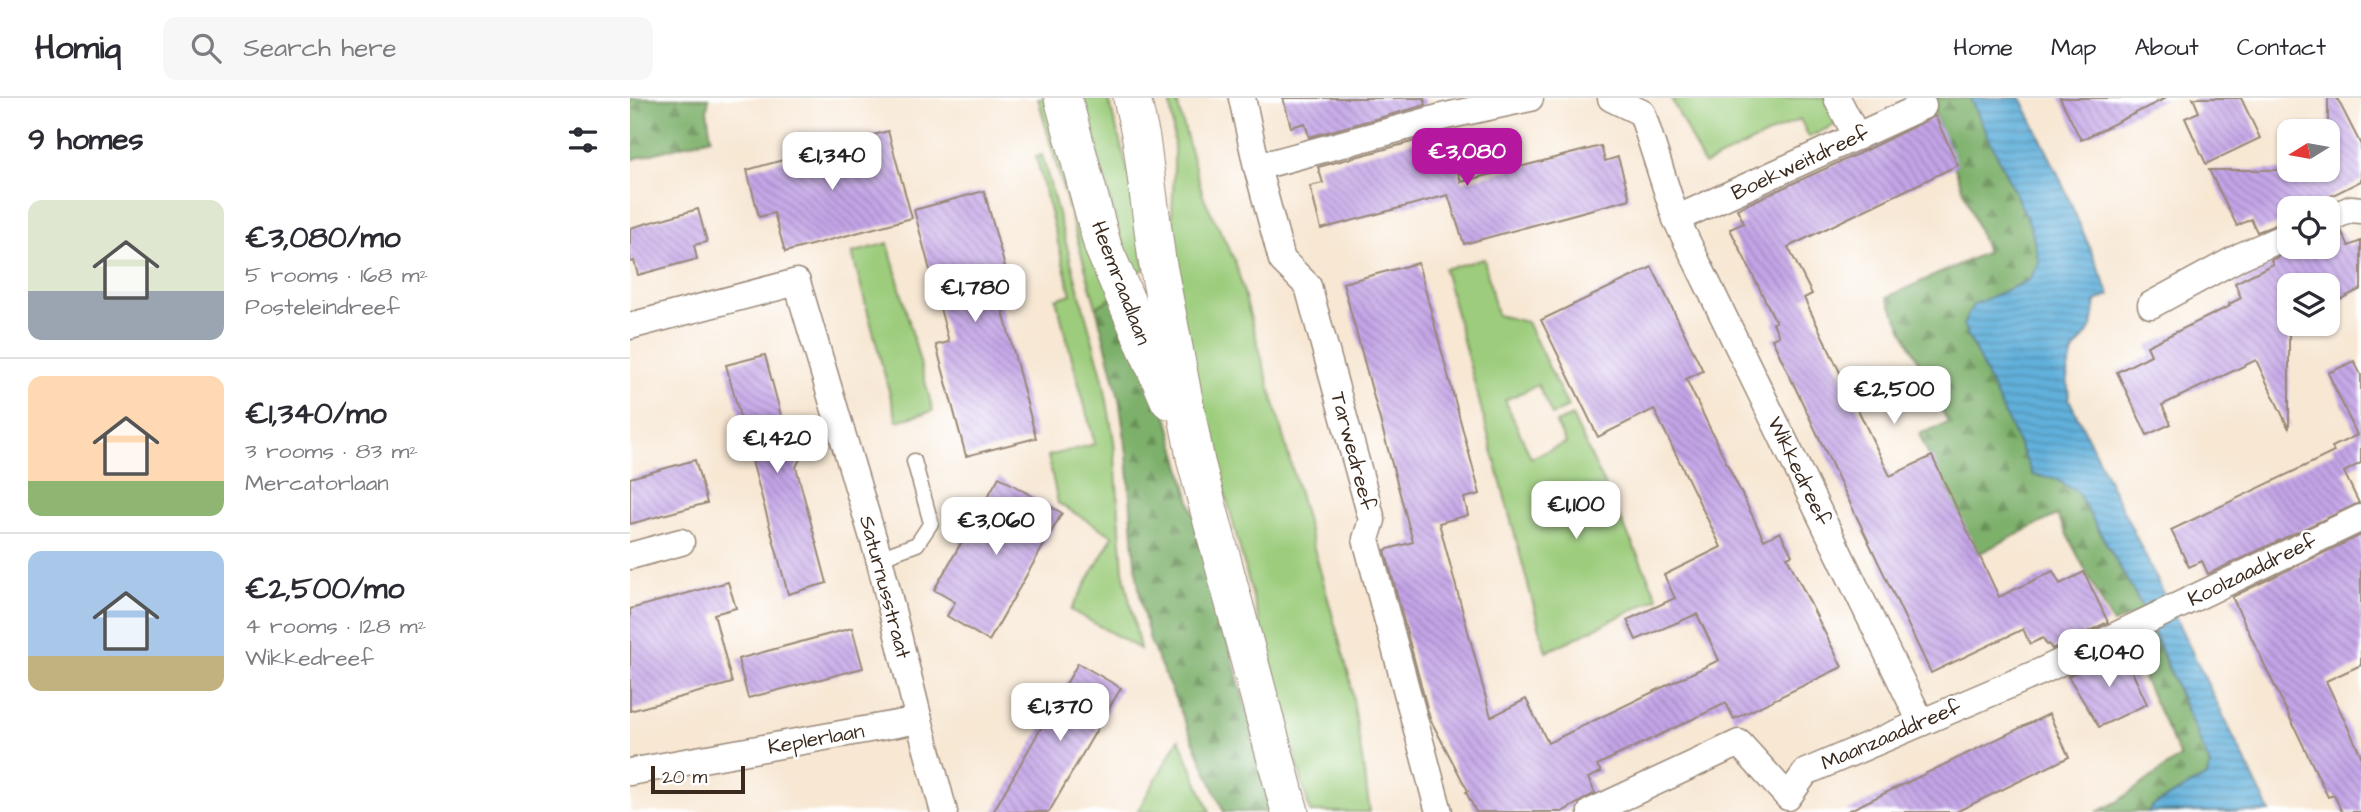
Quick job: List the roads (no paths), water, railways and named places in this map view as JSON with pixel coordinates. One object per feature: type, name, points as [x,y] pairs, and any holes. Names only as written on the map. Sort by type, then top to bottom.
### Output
[{"type":"main road","name":"Heemraadlaan","points":[[1063,98],[1103,247],[1196,463]]},
{"type":"main road","name":"Heemraadlaan","points":[[1132,98],[1157,260],[1196,463],[1290,812]]},
{"type":"street","name":"Tarwedreef","points":[[1242,98],[1282,260],[1308,286],[1372,520],[1366,540],[1439,812]]},
{"type":"street","points":[[1257,167],[1446,116],[1530,98]]},
{"type":"street","name":"Wikkedreef","points":[[1611,98],[1642,113],[1676,219],[1921,722]]},
{"type":"street","points":[[1837,98],[1857,137]]},
{"type":"street","name":"Boekweitdreef","points":[[1676,219],[1923,106]]},
{"type":"street","points":[[2340,214],[2350,209],[2361,210]]},
{"type":"street","points":[[2151,305],[2241,256],[2277,240]]},
{"type":"street","name":"Saturnusstraat","points":[[630,326],[797,282],[879,558],[944,812]]},
{"type":"street","name":"Koolzaaddreef","points":[[2142,621],[2361,517]]},
{"type":"street","points":[[630,556],[681,542]]},
{"type":"street","name":"Maanzaaddreef","points":[[1591,812],[1739,743],[1792,804],[1806,772],[2042,671],[2142,621]]},
{"type":"street","name":"Keplerlaan","points":[[630,772],[919,720]]},
{"type":"lane","points":[[879,558],[917,544],[930,523],[914,461]]},
{"type":"water","points":[[1970,98],[2021,98],[2058,174],[2110,295],[2096,301],[2092,327],[2073,352],[2067,373],[2069,399],[2270,812],[2147,812],[2154,805],[2207,776],[2210,765],[2144,610],[2077,492],[2054,478],[2033,475],[1963,325],[1973,305],[2029,280],[2039,263],[2031,227]]}]
